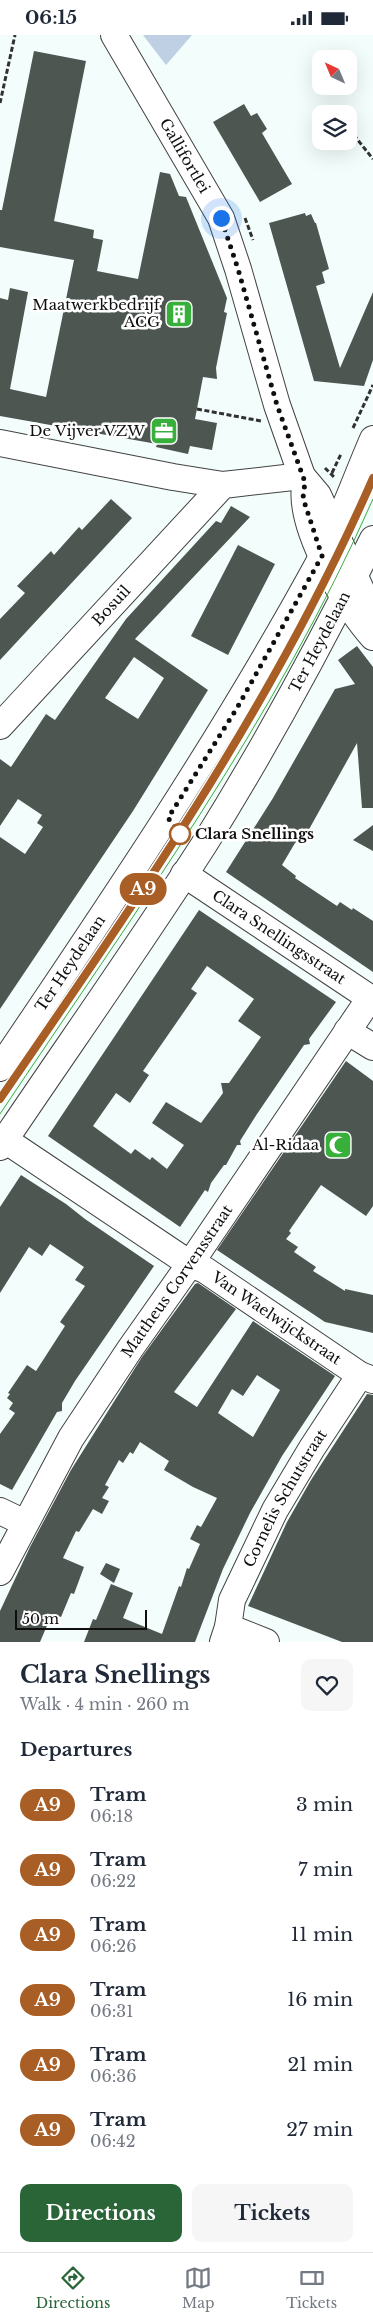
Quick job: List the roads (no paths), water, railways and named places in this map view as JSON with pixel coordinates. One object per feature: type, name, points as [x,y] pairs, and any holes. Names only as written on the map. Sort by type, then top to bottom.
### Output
[{"type":"street","name":"Gallifortlei","points":[[114,35],[221,218],[238,269],[277,405],[304,479],[318,495],[354,575],[373,611]]},
{"type":"street","name":"Ter Heydelaan","points":[[0,1068],[237,708],[322,556],[373,439]]},
{"type":"street","points":[[0,443],[223,485],[304,479]]},
{"type":"street","name":"Gallifortlei","points":[[304,479],[303,498],[322,556],[343,599],[373,637]]},
{"type":"street","name":"Bosuil","points":[[0,725],[223,485]]},
{"type":"street","name":"Ter Heydelaan","points":[[2,1143],[184,874],[246,774],[343,599],[373,539]]},
{"type":"street","name":"Clara Snellingsstraat","points":[[184,874],[371,999]]},
{"type":"street","name":"Mattheus Corvensstraat","points":[[0,1573],[71,1438],[347,1031],[371,999]]},
{"type":"street","points":[[347,1031],[373,1047]]},
{"type":"street","name":"Van Waelwijckstraat","points":[[2,1143],[190,1264],[205,1270],[366,1377]]},
{"type":"street","name":"Cornelis Schutstraat","points":[[266,1642],[225,1635],[232,1600],[276,1510],[312,1448],[366,1377]]},
{"type":"street","points":[[0,1511],[25,1523]]},
{"type":"tram line","points":[[0,1099],[123,920],[212,784],[293,642],[327,577],[373,478]]},
{"type":"tram line","name":"A9","points":[[0,1099],[156,870],[240,737],[312,607],[373,478]]},
{"type":"tram line","points":[[0,1114],[151,890],[247,738],[292,660],[334,581],[373,499]]},
{"type":"place","name":"Maatwerkbedrijf ACG","points":[[179,314]]},
{"type":"place","name":"De Vijver VZW","points":[[164,431]]},
{"type":"place","name":"Clara Snellings","points":[[180,834]]},
{"type":"place","name":"Al-Ridaa","points":[[338,1145]]}]
